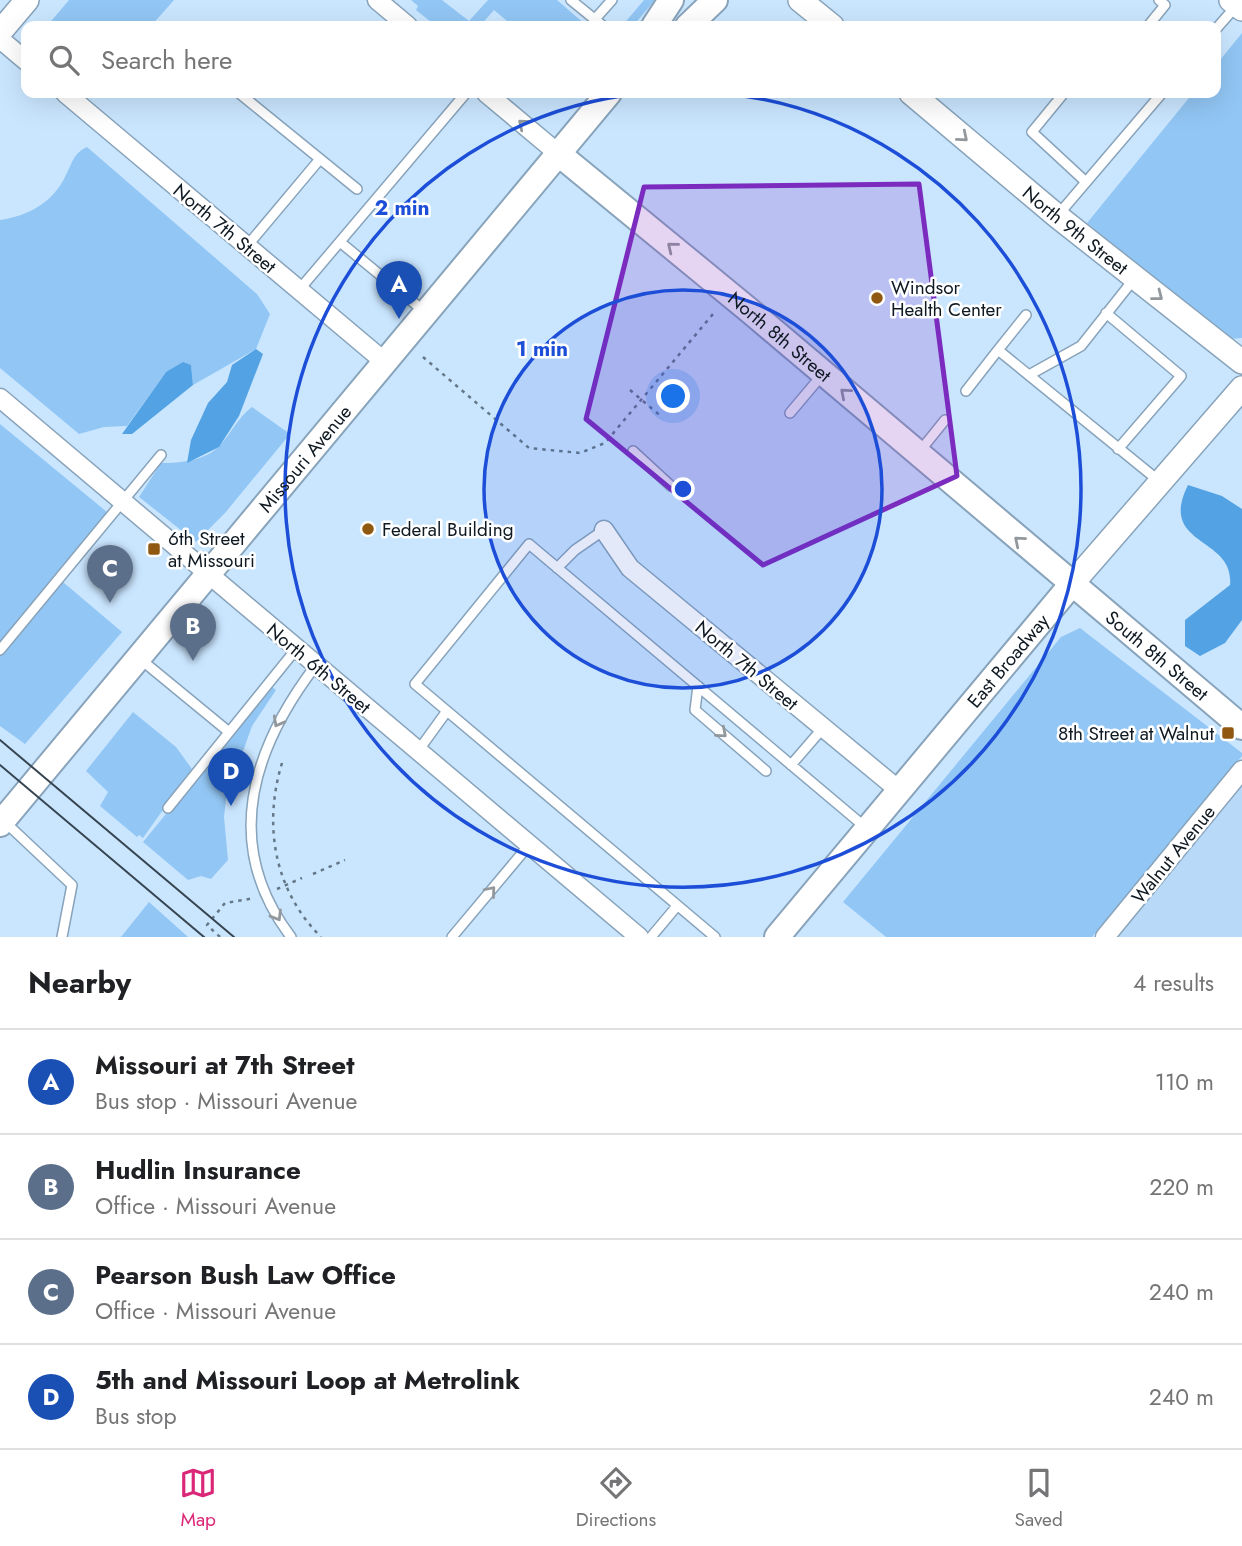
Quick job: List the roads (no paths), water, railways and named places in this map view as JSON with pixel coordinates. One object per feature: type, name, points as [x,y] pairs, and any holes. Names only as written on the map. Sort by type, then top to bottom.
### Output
[{"type":"main road","points":[[657,21],[671,0]]},
{"type":"main road","points":[[693,21],[715,0]]},
{"type":"main road","name":"Missouri Avenue","points":[[1,822],[605,98]]},
{"type":"main road","name":"North 8th Street","points":[[560,155],[1071,585]]},
{"type":"main road","name":"South 8th Street","points":[[1071,585],[1242,727]]},
{"type":"main road","name":"East Broadway","points":[[778,937],[1071,585]]},
{"type":"street","points":[[0,32],[27,0]]},
{"type":"street","points":[[377,0],[402,21]]},
{"type":"street","points":[[800,0],[826,21]]},
{"type":"street","points":[[0,38],[21,57]]},
{"type":"street","name":"North 7th Street","points":[[71,98],[386,363]]},
{"type":"street","name":"North 8th Street","points":[[492,98],[560,155]]},
{"type":"street","name":"North 9th Street","points":[[917,98],[1056,216],[1242,362]]},
{"type":"street","name":"East Broadway","points":[[1071,585],[1242,388]]},
{"type":"street","name":"North 6th Street","points":[[0,398],[639,937]]},
{"type":"street","name":"North 7th Street","points":[[604,530],[630,568],[900,792]]},
{"type":"street","name":"Walnut Avenue","points":[[1105,937],[1242,770]]},
{"type":"lane","points":[[571,0],[597,21]]},
{"type":"lane","points":[[595,19],[612,0]]},
{"type":"lane","points":[[1152,21],[1165,5],[1159,0]]},
{"type":"lane","points":[[1221,24],[1238,3]]},
{"type":"lane","points":[[245,98],[357,189]]},
{"type":"lane","points":[[299,290],[462,98]]},
{"type":"lane","points":[[1060,98],[1032,132],[1086,182]]},
{"type":"lane","points":[[1056,216],[1158,98]]},
{"type":"lane","points":[[247,246],[320,159]]},
{"type":"lane","points":[[340,242],[427,314]]},
{"type":"lane","points":[[1028,375],[1081,346],[1135,278]]},
{"type":"lane","points":[[1106,313],[1181,376],[1118,449]]},
{"type":"lane","points":[[966,391],[1026,315]]},
{"type":"lane","points":[[998,350],[1160,482]]},
{"type":"lane","points":[[790,413],[823,374]]},
{"type":"lane","points":[[917,455],[945,420]]},
{"type":"lane","points":[[633,451],[671,486]]},
{"type":"lane","points":[[0,650],[162,454]]},
{"type":"lane","points":[[557,568],[575,550],[604,530]]},
{"type":"lane","points":[[715,937],[415,684],[529,544],[868,830]]},
{"type":"lane","points":[[168,808],[296,649]]},
{"type":"lane","points":[[139,658],[229,732]]},
{"type":"lane","points":[[291,937],[272,908],[260,881],[251,841],[251,813],[254,787],[265,747],[285,711],[316,666]]},
{"type":"lane","points":[[698,687],[695,710],[766,771]]},
{"type":"lane","points":[[418,751],[447,711]]},
{"type":"lane","points":[[791,765],[823,728]]},
{"type":"lane","points":[[1,822],[72,885],[61,937]]},
{"type":"lane","points":[[452,937],[529,845]]},
{"type":"lane","points":[[651,937],[677,906]]},
{"type":"tram line","points":[[0,740],[234,937]]},
{"type":"tram line","points":[[0,765],[204,937]]},
{"type":"place","name":"Windsor Health Center","points":[[877,298]]},
{"type":"place","name":"Missouri at 7th Street","points":[[399,319]]},
{"type":"place","name":"Federal Building","points":[[368,529]]},
{"type":"place","name":"6th Street at Missouri","points":[[154,549]]},
{"type":"place","name":"Pearson Bush Law Office","points":[[110,603]]},
{"type":"place","name":"Hudlin Insurance","points":[[193,661]]},
{"type":"place","name":"8th Street at Walnut","points":[[1228,733]]},
{"type":"place","name":"5th and Missouri Loop at Metrolink","points":[[231,806]]}]
